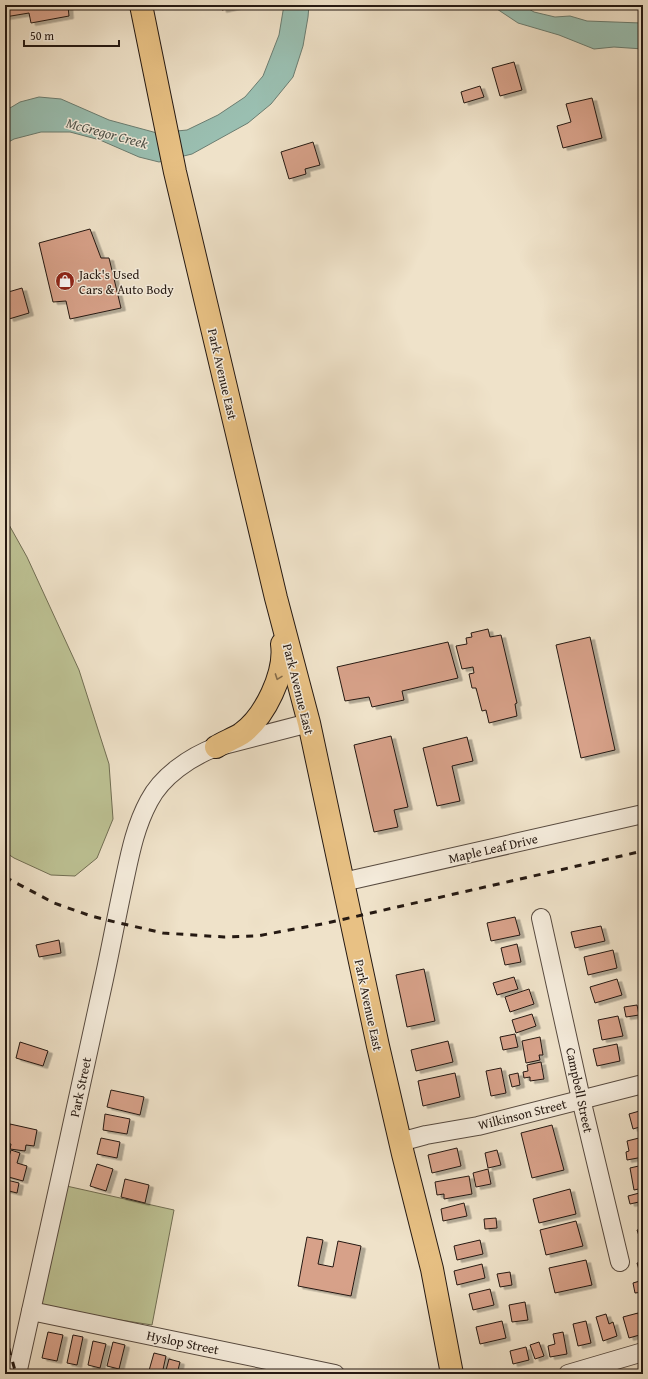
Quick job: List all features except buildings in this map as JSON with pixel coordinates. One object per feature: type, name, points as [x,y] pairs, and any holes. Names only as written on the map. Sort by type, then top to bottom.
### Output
[{"type":"main road","name":"Park Avenue East","points":[[141,5],[175,172],[276,598],[309,724],[378,1046],[400,1142],[432,1269],[452,1374]]},
{"type":"main road","points":[[145,5],[149,41]]},
{"type":"main road","points":[[216,747],[242,733],[258,717],[275,686],[280,672],[283,655],[276,598]]},
{"type":"street","name":"Park Street","points":[[17,1374],[133,838],[149,801],[159,786],[180,766],[207,750],[309,724]]},
{"type":"street","name":"Maple Leaf Drive","points":[[343,882],[643,814]]},
{"type":"street","name":"Campbell Street","points":[[541,918],[581,1099],[620,1262]]},
{"type":"street","name":"Wilkinson Street","points":[[400,1142],[426,1135],[478,1126],[643,1084]]},
{"type":"street","name":"Hyslop Street","points":[[31,1311],[335,1374]]},
{"type":"street","points":[[568,1374],[643,1352]]},
{"type":"shaded area","points":[[5,520],[27,557],[79,670],[109,764],[113,819],[97,858],[75,876],[51,875],[14,858],[5,852]]},
{"type":"shaded area","points":[[62,1185],[174,1210],[152,1325],[45,1308],[39,1301]]},
{"type":"water","name":"McGregor Creek","points":[[284,5],[309,5],[303,46],[293,77],[271,104],[248,123],[192,154],[159,162],[139,157],[100,140],[70,132],[41,132],[14,139],[5,144],[5,111],[20,102],[39,97],[61,99],[109,120],[157,133],[187,130],[218,115],[245,97],[263,76],[279,35]]},
{"type":"water","points":[[491,5],[522,5],[534,12],[555,17],[570,16],[587,21],[643,23],[643,49],[614,47],[594,49],[559,35],[518,23]]},
{"type":"waterway","points":[[5,1357],[7,1363]]},
{"type":"railway","points":[[5,877],[54,903],[91,916],[115,922],[163,933],[224,937],[257,936],[327,923],[643,851]]},
{"type":"railway","points":[[5,1335],[16,1374]]},
{"type":"place","name":"Jack's Used Cars & Auto Body","points":[[65,281]]}]
